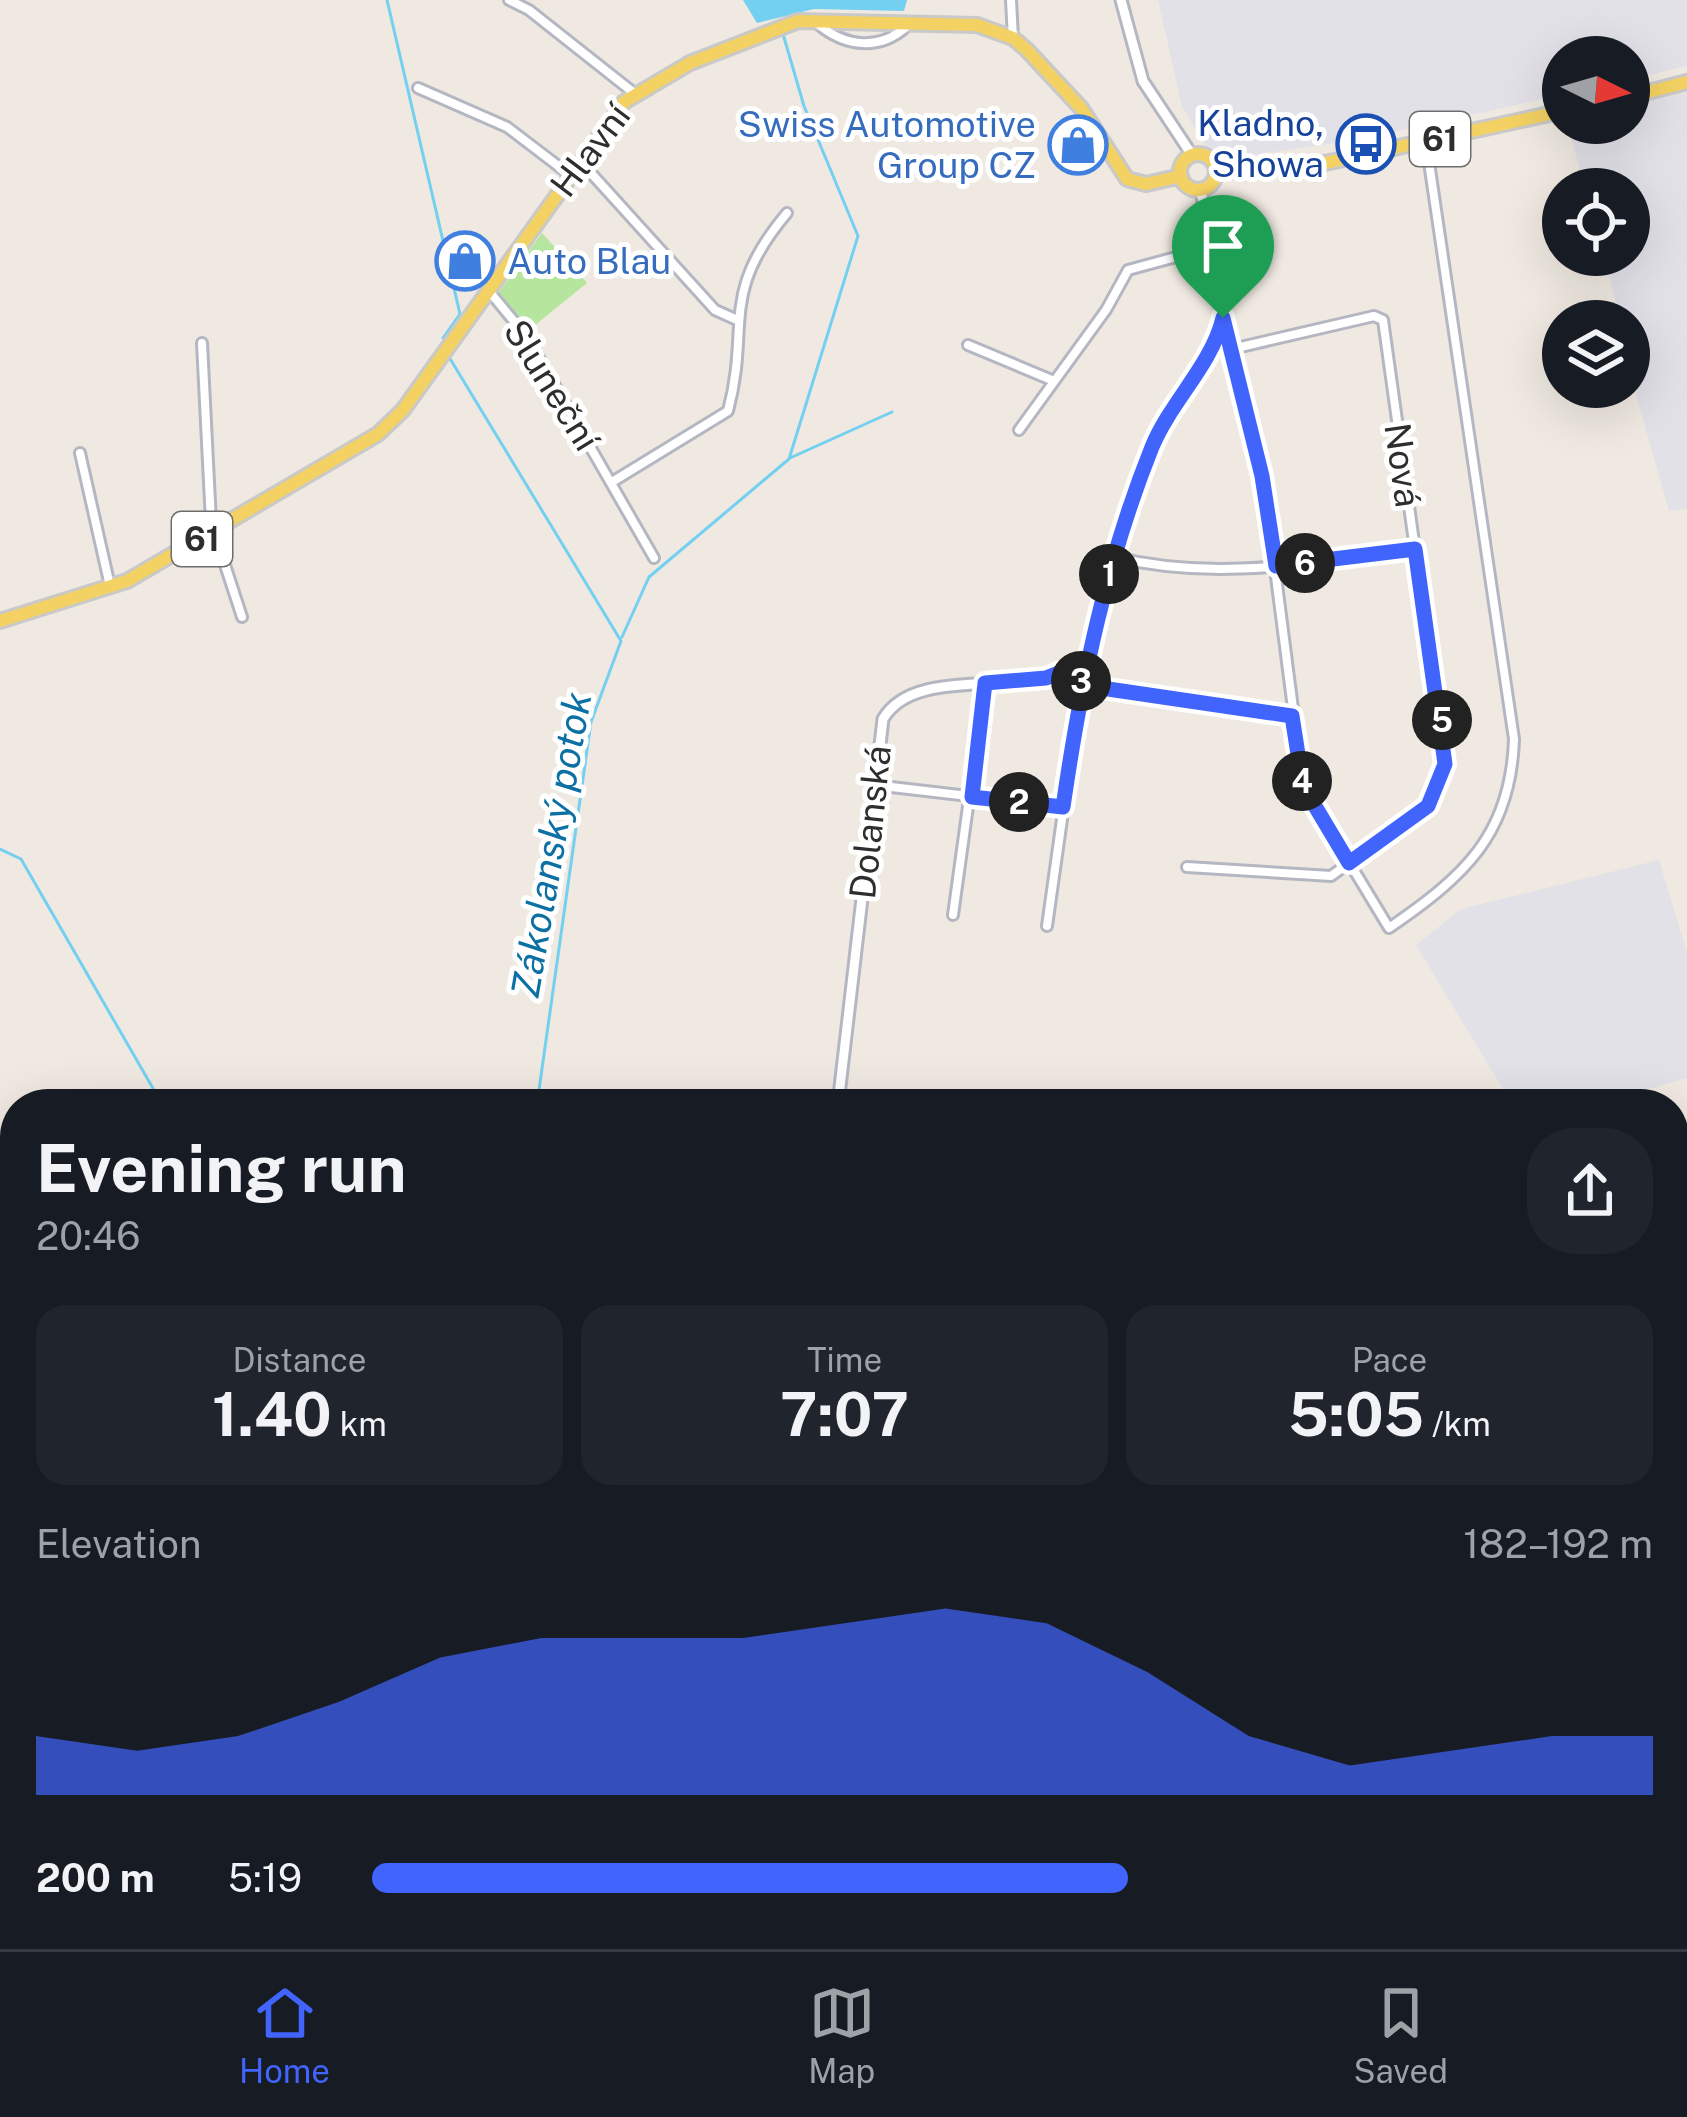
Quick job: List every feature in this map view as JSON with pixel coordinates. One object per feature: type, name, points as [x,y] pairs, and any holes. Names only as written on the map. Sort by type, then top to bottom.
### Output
[{"type":"main road","name":"Hlavní","points":[[215,531],[389,424],[634,93],[781,26],[814,20],[977,25],[1013,38]]},
{"type":"main road","points":[[1013,38],[1081,108],[1126,179],[1141,184],[1180,176]]},
{"type":"main road","points":[[1650,92],[1687,82]]},
{"type":"main road","name":"61","points":[[1216,172],[1302,167],[1542,116]]},
{"type":"main road","points":[[1192,155],[1206,156],[1216,172],[1201,190],[1188,187],[1180,176],[1181,166],[1192,155]]},
{"type":"main road","name":"61","points":[[0,621],[110,589],[215,531]]},
{"type":"street","points":[[509,0],[530,10],[634,93]]},
{"type":"street","points":[[1011,0],[1013,38]]},
{"type":"street","points":[[1121,0],[1143,81],[1192,155]]},
{"type":"street","name":"Hlavní","points":[[814,20],[838,40],[862,45],[897,35],[910,23]]},
{"type":"street","points":[[418,88],[507,127],[570,175]]},
{"type":"street","points":[[1201,190],[1223,318],[1262,476],[1303,786],[1390,928],[1446,889],[1494,832],[1512,783],[1514,739],[1426,142]]},
{"type":"street","points":[[580,161],[715,310],[735,319]]},
{"type":"street","name":"Sluneční","points":[[612,482],[728,411],[735,319],[761,244],[787,213]]},
{"type":"street","points":[[1018,430],[1128,270],[1209,248]]},
{"type":"street","name":"Sluneční","points":[[488,290],[527,337],[654,558]]},
{"type":"street","name":"Nová","points":[[1232,349],[1374,316],[1383,320],[1445,764],[1428,806],[1349,863]]},
{"type":"street","points":[[1047,926],[1084,663],[1114,557],[1162,423],[1214,347],[1223,318]]},
{"type":"street","points":[[202,343],[215,531],[242,617]]},
{"type":"street","points":[[968,345],[1054,381]]},
{"type":"street","points":[[1214,347],[1232,349]]},
{"type":"street","points":[[80,453],[110,589]]},
{"type":"street","points":[[1114,557],[1197,572],[1415,549]]},
{"type":"street","name":"Dolanská","points":[[840,1089],[880,729],[895,703],[911,694],[1046,678],[1084,663]]},
{"type":"street","points":[[953,915],[985,683]]},
{"type":"street","points":[[1081,685],[1292,716]]},
{"type":"street","points":[[873,785],[1063,807]]},
{"type":"street","points":[[1187,867],[1324,879],[1349,863]]},
{"type":"shaded area","points":[[1158,0],[1687,0],[1687,66],[1650,75],[1650,36],[1542,36],[1542,100],[1350,141],[1225,159],[1208,149],[1182,107]]},
{"type":"shaded area","points":[[1687,92],[1687,509],[1669,511],[1640,408],[1650,408],[1650,300],[1615,300],[1609,276],[1650,276],[1650,168],[1579,168],[1573,144],[1650,144],[1650,100]]},
{"type":"shaded area","points":[[1659,860],[1687,953],[1687,1078],[1649,1089],[1503,1089],[1416,945],[1461,909]]},
{"type":"green space","points":[[542,233],[587,283],[529,330],[499,292]]},
{"type":"water","points":[[743,0],[907,0],[904,11],[814,9],[757,23]]},
{"type":"waterway","name":"Zákolanský potok","points":[[387,0],[460,314],[443,338]]},
{"type":"waterway","points":[[622,637],[649,577],[789,459],[858,236],[804,106],[783,34]]},
{"type":"waterway","name":"Zákolanský potok","points":[[449,357],[621,641],[591,722],[539,1089]]},
{"type":"waterway","points":[[790,458],[892,412]]},
{"type":"waterway","points":[[0,849],[21,859],[153,1089]]},
{"type":"place","name":"Kladno, Showa","points":[[1366,144]]},
{"type":"place","name":"Swiss Automotive Group CZ","points":[[1078,145]]},
{"type":"place","name":"Auto Blau","points":[[465,261]]},
{"type":"route","points":[[1223,318],[1210,355],[1162,423],[1135,491],[1087,650],[1081,685],[1063,807],[972,797],[985,683],[1046,678],[1084,663],[1081,685],[1292,716],[1303,786],[1349,863],[1428,806],[1440,788],[1445,744],[1415,549],[1276,566],[1262,476],[1223,318]]}]
